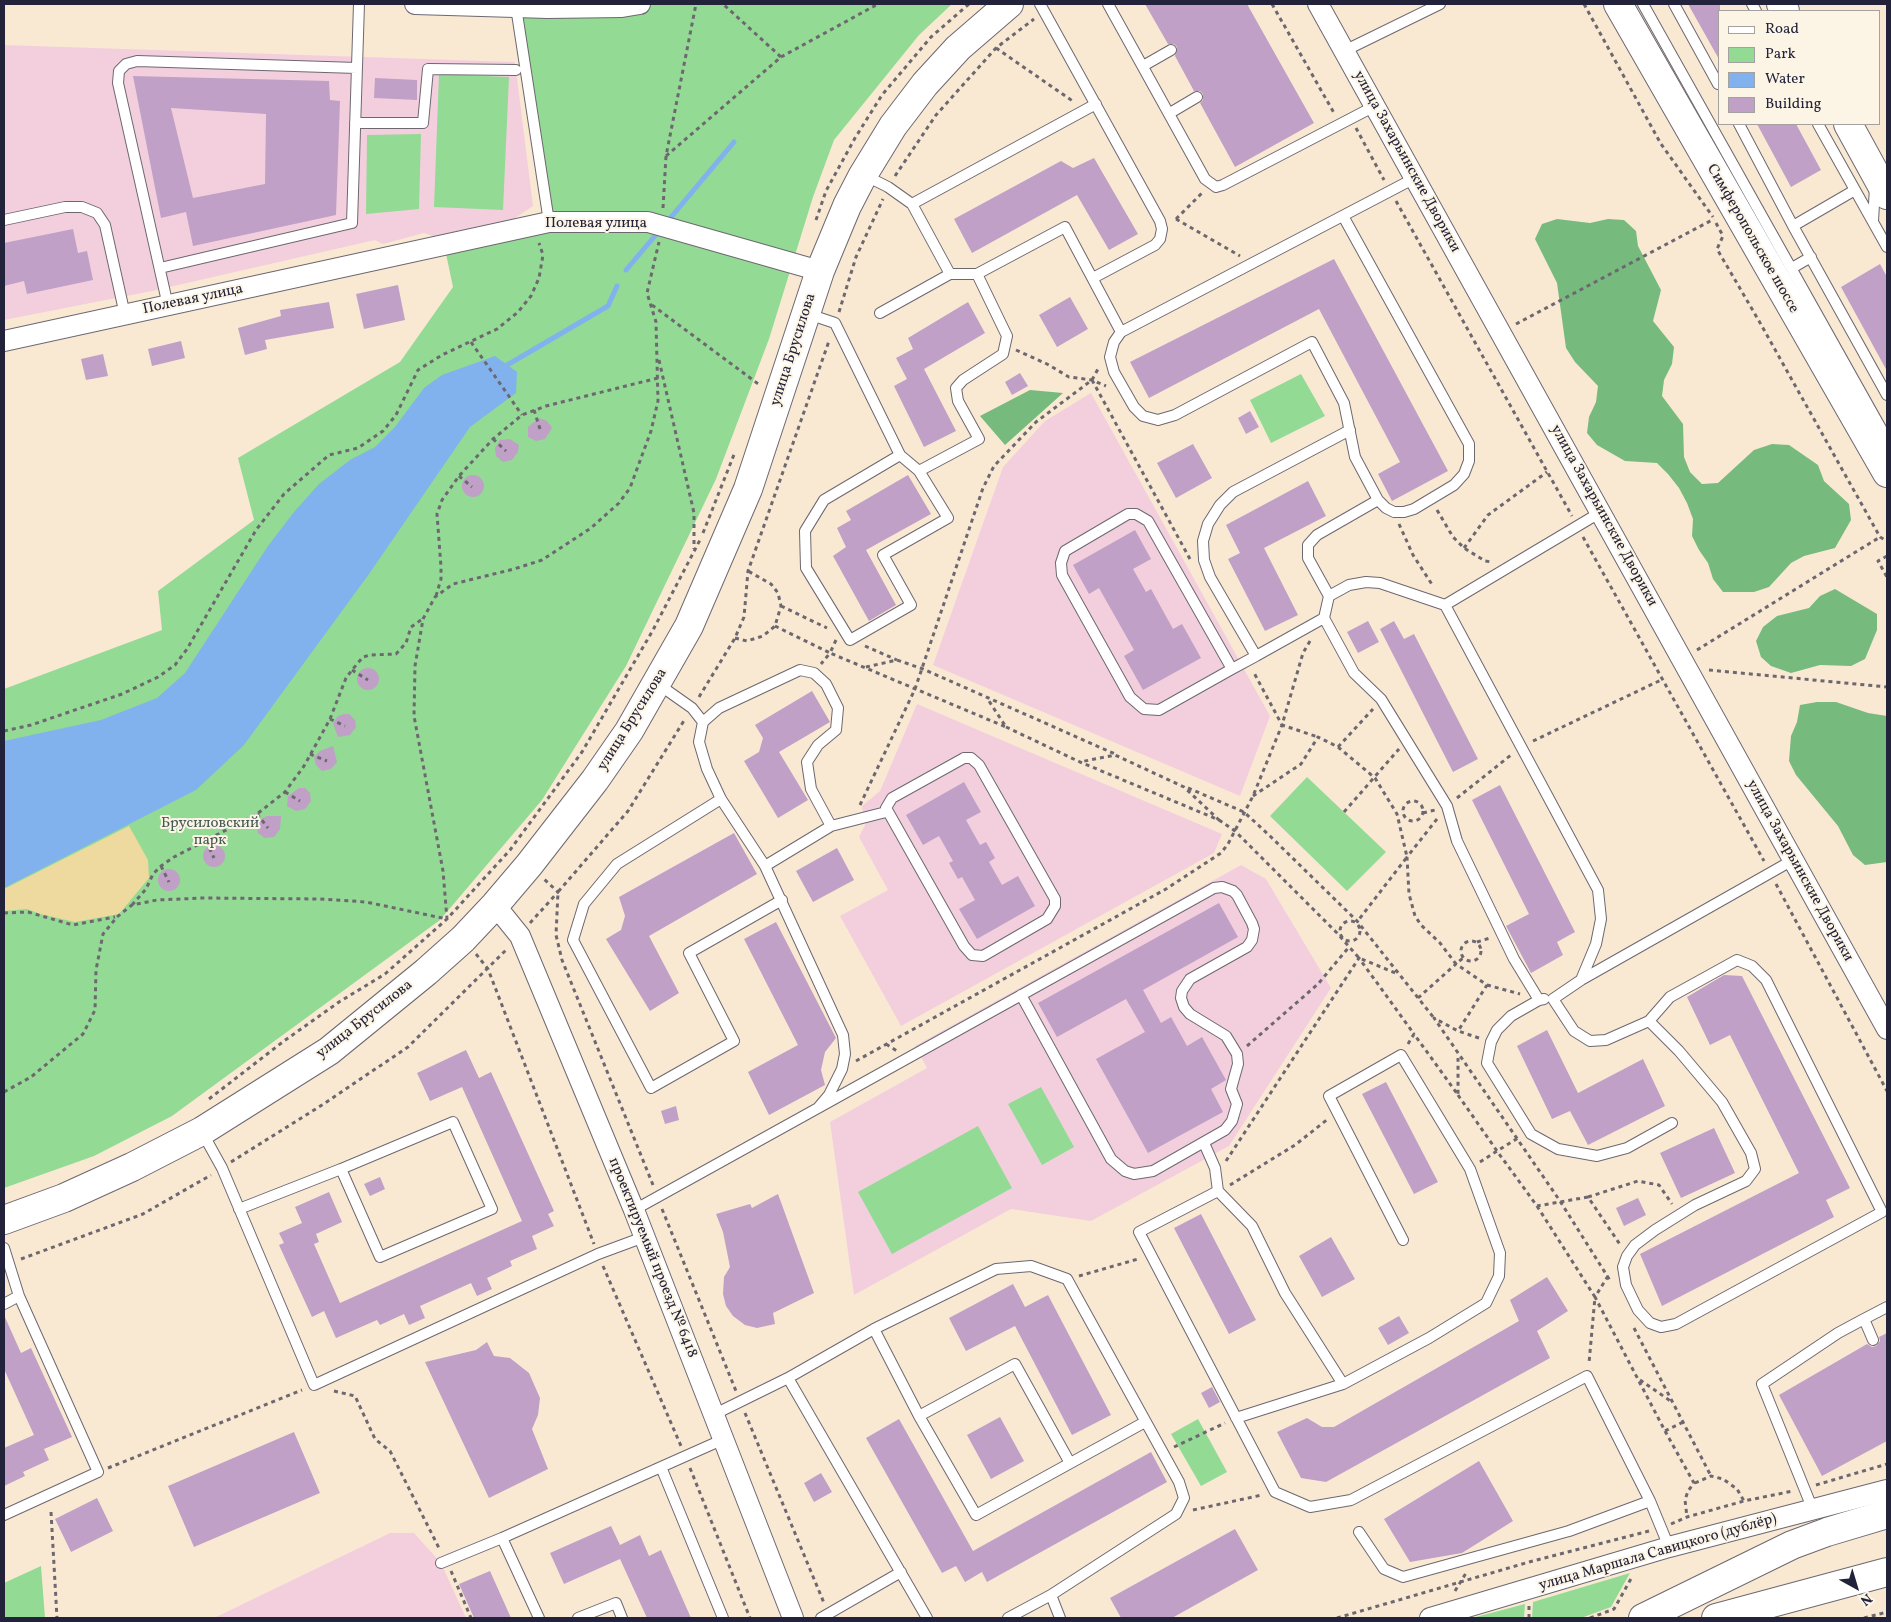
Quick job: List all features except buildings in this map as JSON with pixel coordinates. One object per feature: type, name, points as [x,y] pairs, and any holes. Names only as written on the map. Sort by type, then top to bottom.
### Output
[{"type":"street","points":[[415,4],[548,8],[622,7],[640,4]]},
{"type":"street","name":"улица Брусилова","points":[[4,1220],[64,1198],[132,1167],[202,1131],[329,1050],[426,972],[495,906],[595,780],[629,731],[689,626],[748,489],[820,271],[847,206],[863,174],[893,126],[926,84],[958,48],[1009,4]]},
{"type":"street","name":"улица Захарьинские Дворики","points":[[1318,4],[1887,1029]]},
{"type":"street","name":"Симферопольское шоссе","points":[[1618,4],[1887,473]]},
{"type":"street","points":[[1849,125],[1882,184]]},
{"type":"street","name":"Полевая улица","points":[[4,341],[549,222],[648,222],[820,271]]},
{"type":"street","name":"проектируемый проезд № 6418","points":[[495,906],[520,936],[634,1210],[794,1618]]},
{"type":"street","name":"улица Маршала Савицкого (дублёр)","points":[[1436,1616],[1669,1547],[1887,1490]]},
{"type":"street","points":[[1643,1618],[1792,1545],[1857,1522],[1887,1514]]},
{"type":"street","points":[[1726,1617],[1887,1572]]},
{"type":"lane","points":[[160,268],[352,223],[359,4]]},
{"type":"lane","points":[[1108,4],[1205,178],[1211,184],[1223,186],[1375,106]]},
{"type":"lane","points":[[1344,51],[1440,4]]},
{"type":"lane","points":[[1645,4],[1887,439]]},
{"type":"lane","points":[[1674,4],[1718,84]]},
{"type":"lane","points":[[516,7],[549,222]]},
{"type":"lane","points":[[1042,7],[1162,229],[1160,239],[1155,245],[1093,278]]},
{"type":"lane","points":[[1143,66],[1171,50]]},
{"type":"lane","points":[[168,306],[118,83],[119,71],[126,64],[137,61],[357,68]]},
{"type":"lane","points":[[355,123],[423,123],[428,69],[516,70]]},
{"type":"lane","points":[[1170,113],[1197,97]]},
{"type":"lane","points":[[912,204],[1096,104]]},
{"type":"lane","points":[[1740,125],[1887,395]]},
{"type":"lane","points":[[1819,125],[1887,247]]},
{"type":"lane","points":[[863,174],[888,187],[912,204],[950,274]]},
{"type":"lane","points":[[1343,216],[1469,444],[1469,461],[1464,474],[1454,485],[1431,500],[1404,512],[1394,512],[1378,500],[1356,457],[1344,403],[1312,342],[1175,415],[1158,420],[1143,416],[1134,408],[1114,372],[1110,358],[1114,342],[1121,332],[1415,178]]},
{"type":"lane","points":[[1872,221],[1882,184]]},
{"type":"lane","points":[[1793,226],[1855,190]]},
{"type":"lane","points":[[4,220],[65,207],[82,207],[97,213],[105,225],[125,315]]},
{"type":"lane","points":[[880,313],[950,274],[977,274],[1065,227],[1121,332]]},
{"type":"lane","points":[[1792,268],[1811,257]]},
{"type":"lane","points":[[919,471],[979,439],[958,401],[956,388],[963,380],[1003,354],[1007,336],[1004,325],[977,274]]},
{"type":"lane","points":[[806,313],[835,323],[900,455],[919,471],[948,518],[883,555],[911,605],[850,640],[806,568],[805,530],[824,500],[900,455]]},
{"type":"lane","points":[[1251,658],[1210,576],[1204,560],[1203,541],[1208,524],[1220,505],[1233,492],[1350,430]]},
{"type":"lane","points":[[1378,500],[1317,535],[1308,545],[1308,558],[1329,596],[1324,618],[1354,673],[1381,700],[1447,806],[1457,841],[1514,959],[1539,1000]]},
{"type":"lane","points":[[1445,605],[1601,512]]},
{"type":"lane","points":[[1232,669],[1148,521],[1136,514],[1128,514],[1065,551],[1061,563],[1062,574],[1136,704],[1144,709],[1159,710],[1324,618]]},
{"type":"lane","points":[[1329,596],[1349,584],[1380,583],[1445,605],[1598,890],[1601,919],[1596,944],[1581,980]]},
{"type":"lane","points":[[818,1108],[829,1095],[842,1069],[845,1054],[843,1035],[765,866],[721,798],[707,768],[699,742],[703,722],[719,708],[800,670],[814,673],[826,684],[838,708],[836,730],[818,744],[807,762],[811,789],[831,826]]},
{"type":"lane","points":[[657,684],[692,708],[703,722]]},
{"type":"lane","points":[[964,758],[976,761],[1054,894],[1052,913],[1047,919],[984,956],[972,955],[964,946],[886,812],[887,804],[892,798],[932,775],[964,758]]},
{"type":"lane","points":[[721,798],[617,864],[584,904],[573,940],[651,1088],[734,1041],[689,953],[782,900]]},
{"type":"lane","points":[[765,866],[831,826],[886,812]]},
{"type":"lane","points":[[1672,1123],[1627,1148],[1597,1156],[1558,1150],[1531,1134],[1487,1063],[1491,1042],[1497,1030],[1511,1016],[1539,1000],[1553,998],[1581,980],[1793,860]]},
{"type":"lane","points":[[634,1210],[658,1197],[1021,995],[1214,888],[1228,888],[1237,895],[1252,923],[1254,929],[1252,940],[1247,947],[1190,979],[1182,991],[1181,998],[1184,1007],[1190,1014],[1226,1036],[1237,1054],[1238,1064],[1231,1085],[1232,1095],[1237,1104],[1235,1116],[1225,1130],[1153,1171],[1134,1174],[1118,1166],[1111,1159],[1021,995]]},
{"type":"lane","points":[[1553,998],[1574,1031],[1590,1041],[1606,1040],[1649,1022],[1670,997],[1737,960],[1752,966],[1766,980],[1885,1211],[1676,1324],[1661,1327],[1650,1323],[1638,1310],[1626,1284],[1622,1267],[1627,1256],[1635,1246],[1655,1230],[1695,1205],[1746,1180],[1755,1169],[1751,1153],[1722,1102],[1679,1051],[1649,1022]]},
{"type":"lane","points":[[1236,1418],[1343,1384],[1429,1338],[1486,1303],[1499,1276],[1500,1253],[1470,1169],[1401,1055],[1329,1096],[1403,1240]]},
{"type":"lane","points":[[239,1208],[341,1169],[453,1122],[492,1209],[380,1257],[341,1169]]},
{"type":"lane","points":[[202,1131],[222,1168],[314,1385],[598,1254],[644,1237]]},
{"type":"lane","points":[[1204,1142],[1215,1168],[1218,1191],[1252,1226],[1285,1293],[1343,1384]]},
{"type":"lane","points":[[1218,1191],[1139,1232],[1275,1492],[1310,1507],[1350,1500],[1587,1376],[1650,1501],[1669,1547]]},
{"type":"lane","points":[[4,1248],[19,1296],[98,1472],[4,1515]]},
{"type":"lane","points":[[715,1414],[788,1378],[874,1329],[996,1269],[1031,1266],[1067,1279],[1179,1482],[1184,1498],[1176,1514],[1051,1595],[1008,1618]]},
{"type":"lane","points":[[4,1304],[19,1296]]},
{"type":"lane","points":[[1813,1510],[1806,1488],[1762,1384],[1838,1334],[1887,1307]]},
{"type":"lane","points":[[1864,1319],[1873,1340]]},
{"type":"lane","points":[[874,1329],[919,1416],[976,1516],[1145,1422]]},
{"type":"lane","points":[[919,1416],[1015,1364],[1070,1464]]},
{"type":"lane","points":[[788,1378],[928,1618]]},
{"type":"lane","points":[[443,1562],[502,1538],[724,1439]]},
{"type":"lane","points":[[661,1467],[723,1618]]},
{"type":"lane","points":[[1359,1532],[1384,1569],[1403,1577],[1569,1531],[1650,1501]]},
{"type":"lane","points":[[502,1538],[539,1618]]},
{"type":"lane","points":[[825,1616],[901,1572]]},
{"type":"lane","points":[[1051,1595],[1060,1618]]},
{"type":"lane","points":[[578,1618],[616,1602],[622,1618]]},
{"type":"path","points":[[663,211],[666,156],[696,4]]},
{"type":"path","points":[[723,4],[781,57]]},
{"type":"path","points":[[666,156],[781,57],[878,4]]},
{"type":"path","points":[[813,228],[826,190],[882,95],[930,37],[969,4]]},
{"type":"path","points":[[1272,4],[1333,112],[1352,119],[1661,680],[1770,872],[1887,1091]]},
{"type":"path","points":[[1584,4],[1661,144],[1714,219],[1723,236],[1716,249],[1760,321],[1880,537],[1887,541]]},
{"type":"path","points":[[8,1264],[143,1214],[222,1168],[322,1105],[408,1047],[520,936],[628,810],[735,638],[744,617],[748,571],[835,323],[856,257],[888,187],[936,114],[996,48],[1042,7]]},
{"type":"path","points":[[996,48],[1086,110]]},
{"type":"path","points":[[1162,229],[1176,219],[1211,184]]},
{"type":"path","points":[[1176,219],[1252,263]]},
{"type":"path","points":[[1516,324],[1714,219]]},
{"type":"path","points":[[4,731],[31,725],[122,694],[158,677],[174,666],[187,649],[256,530],[284,494],[329,455],[358,448],[383,431],[396,415],[418,370],[497,329],[518,312],[531,296],[539,278],[543,255],[539,243],[531,232],[516,228]]},
{"type":"path","points":[[660,233],[647,293],[652,305],[658,352],[694,513],[694,552]]},
{"type":"path","points":[[652,305],[762,386]]},
{"type":"path","points":[[471,342],[522,415]]},
{"type":"path","points":[[851,821],[915,689],[983,488],[994,466],[1036,422],[1092,380],[1114,342]]},
{"type":"path","points":[[1006,346],[1047,364],[1070,377],[1092,380],[1126,394]]},
{"type":"path","points":[[435,597],[453,584],[542,560],[591,528],[619,503],[630,488],[651,431],[658,401],[658,352]]},
{"type":"path","points":[[758,395],[764,377]]},
{"type":"path","points":[[447,919],[443,871],[414,716],[415,666],[423,619],[440,584],[442,567],[437,514],[442,500],[459,476],[493,439],[522,415],[572,398],[658,378]]},
{"type":"path","points":[[1092,380],[1194,567]]},
{"type":"path","points":[[534,410],[540,429]]},
{"type":"path","points":[[493,439],[506,451]]},
{"type":"path","points":[[202,1103],[339,1002],[385,974],[447,919],[510,850],[582,752],[653,630],[694,552],[736,450]]},
{"type":"path","points":[[1464,548],[1488,515],[1547,472]]},
{"type":"path","points":[[459,476],[472,487]]},
{"type":"path","points":[[1431,500],[1453,537],[1464,548],[1485,561],[1510,566]]},
{"type":"path","points":[[1394,512],[1413,555],[1445,605]]},
{"type":"path","points":[[1697,650],[1880,537]]},
{"type":"path","points":[[1887,556],[1878,561],[1887,577]]},
{"type":"path","points":[[735,638],[747,641],[762,636],[775,626],[781,606],[778,593],[771,584],[748,571]]},
{"type":"path","points":[[781,606],[831,630]]},
{"type":"path","points":[[842,1069],[1166,889],[1221,853],[1235,831],[1252,796],[1282,725],[1304,653],[1324,618]]},
{"type":"path","points":[[4,1092],[31,1076],[83,1034],[94,1010],[96,970],[103,934],[117,917],[132,905],[146,889],[153,874],[174,857],[257,814],[285,792],[297,777],[330,719],[346,678],[352,670],[363,657],[396,654],[404,647],[411,628],[423,619]]},
{"type":"path","points":[[775,626],[830,653],[1006,726],[1080,762],[1219,820]]},
{"type":"path","points":[[814,673],[830,653]]},
{"type":"path","points":[[1251,658],[1282,725],[1318,737],[1338,747],[1375,778],[1397,814],[1407,857],[1409,894],[1415,916],[1440,942],[1456,964],[1487,984],[1539,1000]]},
{"type":"path","points":[[865,667],[897,660],[923,669],[1115,754],[1184,787],[1244,812],[1357,922],[1434,1018],[1458,1056],[1560,1201],[1612,1284]]},
{"type":"path","points":[[352,670],[368,680]]},
{"type":"path","points":[[1708,670],[1887,687]]},
{"type":"path","points":[[1357,922],[1447,806],[1521,747],[1661,680]]},
{"type":"path","points":[[987,698],[1006,726]]},
{"type":"path","points":[[1338,747],[1381,700]]},
{"type":"path","points":[[330,719],[345,726]]},
{"type":"path","points":[[1252,796],[1300,764],[1318,737]]},
{"type":"path","points":[[1344,812],[1406,741]]},
{"type":"path","points":[[310,754],[328,761]]},
{"type":"path","points":[[1080,762],[1115,754]]},
{"type":"path","points":[[1184,787],[1219,820],[1235,831],[1345,941],[1352,941],[1358,938],[1360,932],[1357,922]]},
{"type":"path","points":[[285,792],[300,801]]},
{"type":"path","points":[[1397,814],[1402,812],[1404,806],[1410,801],[1420,804],[1423,810],[1420,819],[1414,822],[1407,820],[1402,812]]},
{"type":"path","points":[[257,814],[268,828]]},
{"type":"path","points":[[206,842],[214,858]]},
{"type":"path","points":[[161,866],[169,882]]},
{"type":"path","points":[[558,892],[556,934],[562,960],[825,1616]]},
{"type":"path","points":[[132,905],[157,900],[194,898],[320,899],[366,902],[447,919]]},
{"type":"path","points":[[4,913],[28,912],[73,925],[117,917]]},
{"type":"path","points":[[1357,922],[1350,921],[1341,926],[1340,932],[1345,941],[1537,1206],[1595,1297],[1694,1483]]},
{"type":"path","points":[[1470,940],[1479,945],[1481,951],[1478,957],[1469,961],[1463,958],[1460,949],[1464,943],[1470,940]]},
{"type":"path","points":[[1237,1054],[1318,984],[1349,947]]},
{"type":"path","points":[[1358,958],[1399,974]]},
{"type":"path","points":[[1218,1191],[1227,1158],[1358,958]]},
{"type":"path","points":[[1418,998],[1463,958]]},
{"type":"path","points":[[488,969],[598,1254],[685,1456],[750,1618]]},
{"type":"path","points":[[1458,1031],[1487,984]]},
{"type":"path","points":[[1434,1018],[1458,1031],[1491,1042]]},
{"type":"path","points":[[1401,1055],[1414,1034]]},
{"type":"path","points":[[1458,1056],[1458,1095]]},
{"type":"path","points":[[1218,1191],[1245,1177],[1295,1145],[1338,1114]]},
{"type":"path","points":[[1470,1169],[1516,1139],[1531,1134]]},
{"type":"path","points":[[1537,1206],[1588,1198],[1638,1181],[1659,1185],[1675,1208]]},
{"type":"path","points":[[1588,1198],[1623,1249]]},
{"type":"path","points":[[1067,1279],[1151,1256]]},
{"type":"path","points":[[1587,1376],[1595,1297],[1608,1276]]},
{"type":"path","points":[[1633,1325],[1711,1476],[1730,1483],[1744,1501]]},
{"type":"path","points":[[1638,1379],[1672,1402]]},
{"type":"path","points":[[98,1472],[314,1385],[354,1396],[375,1439],[390,1451],[471,1618]]},
{"type":"path","points":[[1162,1453],[1236,1418]]},
{"type":"path","points":[[1665,1431],[1683,1422]]},
{"type":"path","points":[[1337,1618],[1459,1584],[1529,1562],[1662,1528],[1687,1517],[1744,1501],[1806,1488],[1887,1464]]},
{"type":"path","points":[[1687,1517],[1685,1500],[1688,1491],[1694,1483],[1711,1476]]},
{"type":"path","points":[[1176,1514],[1275,1492]]},
{"type":"path","points":[[51,1512],[57,1618]]},
{"type":"path","points":[[1590,1618],[1614,1610],[1644,1555]]},
{"type":"path","points":[[1436,1616],[1459,1584],[1475,1557]]},
{"type":"path","points":[[1864,1618],[1887,1612]]},
{"type":"shaded area","points":[[4,45],[515,62],[533,206],[503,226],[438,238],[424,233],[383,244],[375,240],[152,291],[4,320]]},
{"type":"shaded area","points":[[1091,393],[1270,716],[1240,796],[933,665],[1003,467],[1045,421]]},
{"type":"shaded area","points":[[917,704],[1222,834],[1214,853],[901,1026],[840,916],[888,890],[859,837],[865,825],[862,806],[880,791]]},
{"type":"shaded area","points":[[1241,865],[1266,879],[1331,988],[1229,1146],[1091,1221],[1011,1209],[854,1295],[830,1122],[927,1068],[915,1046]]},
{"type":"shaded area","points":[[390,1533],[414,1533],[441,1563],[466,1618],[214,1618]]},
{"type":"green space","name":"Брусиловский парк","points":[[642,4],[952,4],[919,35],[834,140],[813,197],[769,339],[716,479],[626,666],[542,800],[440,920],[172,1116],[94,1156],[4,1188],[4,689],[162,630],[158,591],[254,520],[238,458],[400,362],[453,287],[445,249],[550,225],[521,11]]},
{"type":"green space","points":[[439,74],[509,77],[503,210],[434,207]]},
{"type":"green space","points":[[421,134],[419,209],[366,214],[367,135]]},
{"type":"green space","points":[[1557,219],[1590,223],[1608,219],[1624,220],[1636,231],[1638,246],[1661,290],[1653,321],[1674,347],[1672,364],[1664,380],[1662,396],[1683,424],[1684,457],[1690,472],[1702,484],[1718,483],[1754,450],[1772,444],[1789,445],[1818,465],[1824,481],[1849,504],[1851,520],[1835,548],[1804,556],[1791,563],[1769,587],[1754,592],[1723,592],[1713,579],[1708,563],[1692,536],[1693,519],[1687,503],[1679,488],[1668,474],[1657,463],[1625,461],[1597,445],[1587,433],[1589,417],[1596,402],[1598,386],[1575,362],[1566,348],[1557,283],[1535,239],[1542,224]]},
{"type":"green space","points":[[1301,374],[1325,416],[1271,443],[1250,400]]},
{"type":"green space","points":[[1030,390],[1063,393],[1005,445],[980,416]]},
{"type":"green space","points":[[1835,589],[1877,614],[1877,630],[1865,659],[1851,666],[1820,665],[1791,673],[1771,666],[1761,657],[1756,641],[1763,627],[1777,616],[1809,608],[1820,596]]},
{"type":"green space","points":[[1817,702],[1836,702],[1868,713],[1887,716],[1887,862],[1865,865],[1853,855],[1838,826],[1796,775],[1789,761],[1791,736],[1797,722],[1800,705]]},
{"type":"green space","points":[[1307,777],[1386,852],[1347,891],[1270,816]]},
{"type":"green space","points":[[1041,1087],[1074,1147],[1042,1165],[1008,1104]]},
{"type":"green space","points":[[978,1126],[1012,1188],[892,1254],[858,1192]]},
{"type":"green space","points":[[1198,1419],[1227,1472],[1201,1486],[1171,1434]]},
{"type":"green space","points":[[41,1566],[45,1618],[4,1618],[4,1583]]},
{"type":"green space","points":[[1630,1573],[1611,1607],[1581,1618],[1532,1618],[1533,1602]]},
{"type":"green space","points":[[1525,1604],[1524,1618],[1472,1618]]},
{"type":"sand","points":[[129,826],[148,860],[149,878],[119,914],[75,922],[27,909],[4,911],[4,889]]},
{"type":"water","points":[[495,356],[517,372],[516,393],[470,427],[369,574],[244,745],[196,790],[4,888],[4,741],[101,720],[157,698],[185,673],[268,546],[294,512],[319,484],[350,460],[375,447],[395,427],[424,388],[442,375]]},
{"type":"waterway","points":[[667,222],[734,142]]},
{"type":"waterway","points":[[626,270],[660,230]]},
{"type":"waterway","points":[[502,368],[608,306],[617,286]]}]
